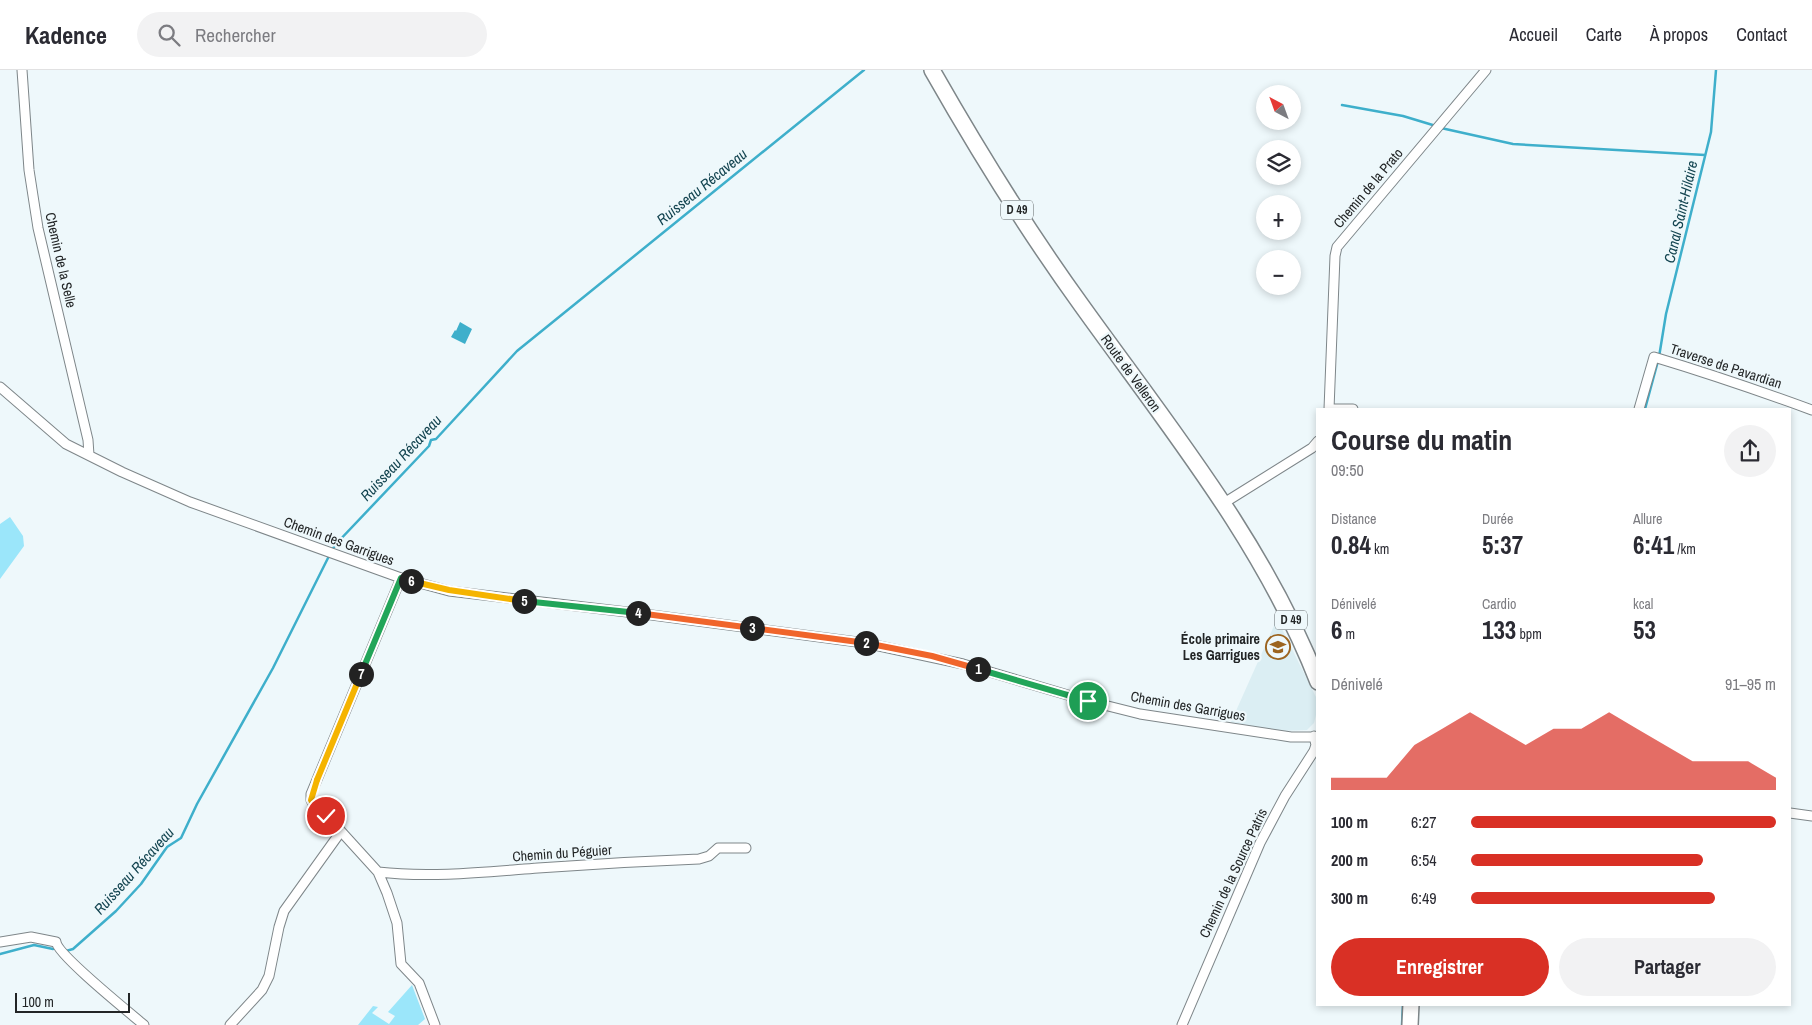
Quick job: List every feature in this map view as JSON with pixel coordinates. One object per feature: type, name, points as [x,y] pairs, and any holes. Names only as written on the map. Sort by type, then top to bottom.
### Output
[{"type":"main road","name":"Route de Velleron","points":[[932,70],[1027,226],[1081,305],[1224,504],[1281,600],[1316,677]]},
{"type":"main road","points":[[1410,1025],[1411,1006]]},
{"type":"street","name":"Chemin de la Selle","points":[[22,70],[29,170],[38,228],[88,440],[89,455]]},
{"type":"street","name":"Chemin de la Prato","points":[[1330,408],[1335,256],[1337,246],[1486,70]]},
{"type":"street","name":"Traverse de Pavardian","points":[[1639,408],[1654,358],[1728,380],[1812,410]]},
{"type":"street","name":"Chemin des Garrigues","points":[[0,387],[66,444],[122,472],[190,502],[401,578],[457,592],[865,643],[963,664],[1088,701],[1140,714],[1315,740]]},
{"type":"street","points":[[1224,504],[1312,448],[1316,443]]},
{"type":"street","points":[[401,578],[311,800],[316,808],[338,828],[378,872],[388,893],[397,923],[401,964],[418,983],[435,1025]]},
{"type":"street","name":"Chemin de la Source Patris","points":[[1182,1025],[1260,843],[1285,796],[1314,751],[1315,740]]},
{"type":"street","points":[[1791,813],[1812,816]]},
{"type":"street","points":[[230,1025],[262,990],[269,976],[278,927],[284,911],[337,837],[338,828]]},
{"type":"street","name":"Chemin du Péguier","points":[[378,872],[406,874],[512,871],[628,862],[699,859],[709,856],[718,848],[746,848]]},
{"type":"street","points":[[0,942],[31,937],[56,942],[57,947],[69,959],[144,1025]]},
{"type":"shaded area","points":[[460,322],[472,329],[465,344],[451,337]]},
{"type":"shaded area","points":[[10,517],[23,536],[24,546],[0,579],[0,524]]},
{"type":"shaded area","name":"École primaire Les Garrigues","points":[[1277,619],[1316,697],[1314,723],[1307,730],[1280,731],[1231,722]]},
{"type":"shaded area","points":[[412,985],[425,1019],[418,1025],[358,1025],[373,1006],[378,1007],[372,1013],[389,1024],[395,1016],[388,1012]]},
{"type":"waterway","name":"Ruisseau Récaveau","points":[[66,951],[73,949],[116,911],[141,884],[167,847],[181,838],[197,804],[273,668],[336,544],[429,446],[431,440],[436,439],[517,351],[864,70]]},
{"type":"waterway","name":"Canal Saint-Hilaire","points":[[1659,357],[1666,314],[1711,132],[1716,70]]},
{"type":"waterway","points":[[1342,105],[1403,116],[1436,126]]},
{"type":"waterway","points":[[1441,128],[1513,144],[1705,155]]},
{"type":"waterway","name":"Canal Saint-Hilaire","points":[[1645,408],[1658,361]]},
{"type":"waterway","name":"Ruisseau Récaveau","points":[[0,954],[34,945],[53,949]]},
{"type":"waterway","points":[[1402,1025],[1403,1006]]},
{"type":"place","name":"École primaire Les Garrigues","points":[[1278,647]]},
{"type":"route","points":[[326,816],[316,808],[311,800],[312,794],[401,578],[449,590],[533,602],[644,614],[865,643],[963,664],[1088,701]]}]
